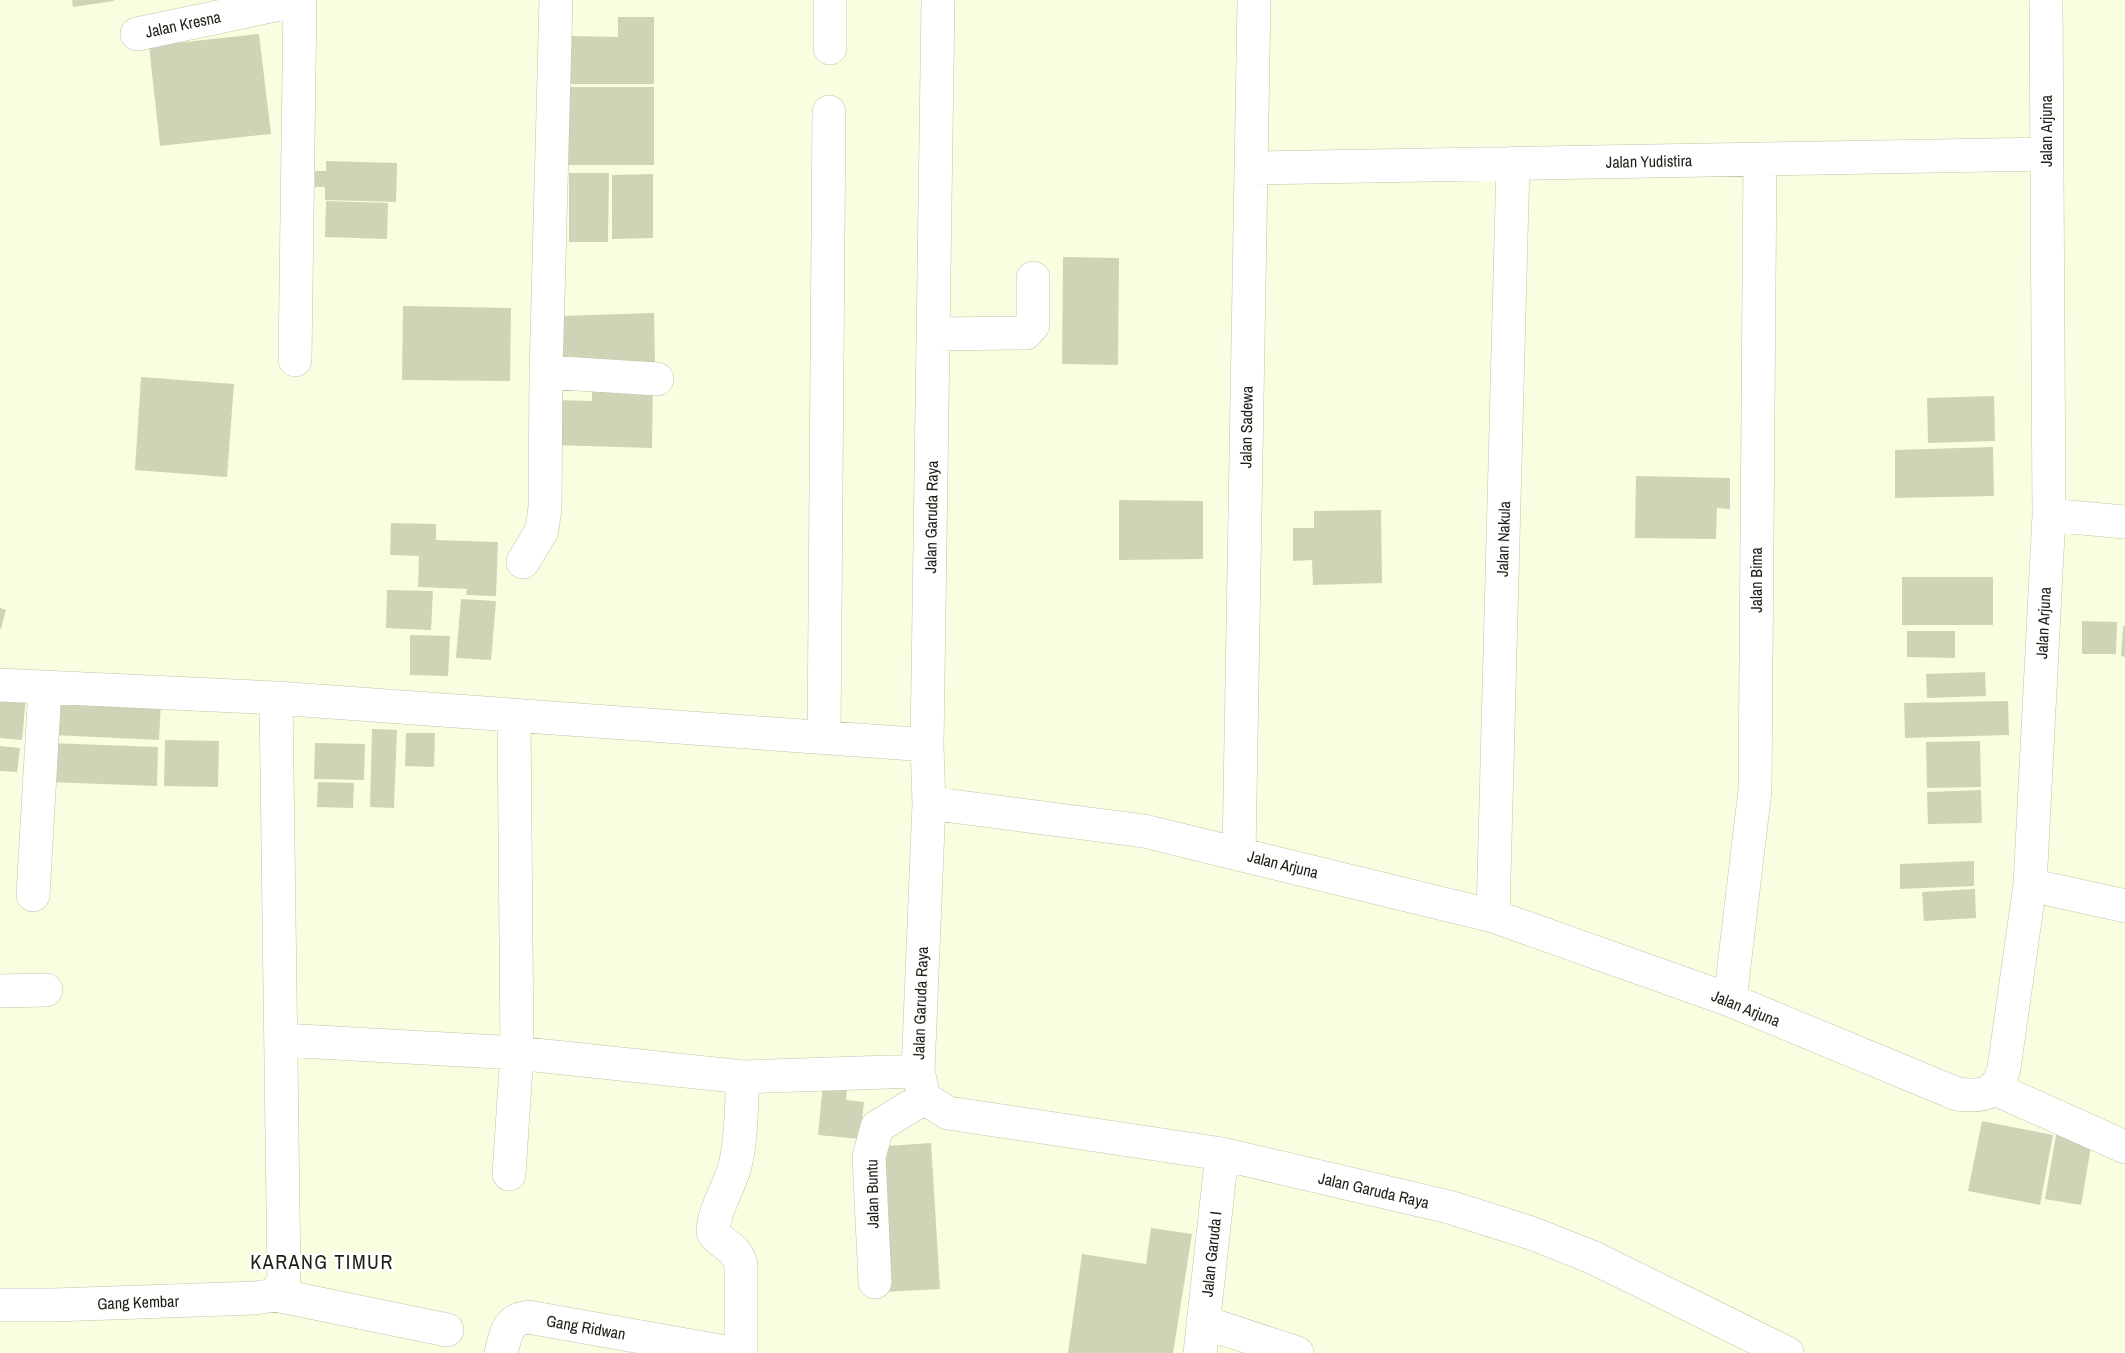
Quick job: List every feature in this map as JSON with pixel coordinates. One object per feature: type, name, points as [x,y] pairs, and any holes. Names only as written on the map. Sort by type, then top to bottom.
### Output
[{"type":"street","name":"Jalan Kresna","points":[[137,34],[300,0]]},
{"type":"street","points":[[295,360],[300,0]]},
{"type":"street","points":[[523,562],[542,530],[545,507],[546,372],[556,0]]},
{"type":"street","points":[[830,0],[830,48]]},
{"type":"street","name":"Jalan Garuda Raya","points":[[938,0],[927,745],[929,803],[921,1085],[948,1113],[1221,1154],[1449,1207],[1531,1233],[1592,1257],[1787,1353]]},
{"type":"street","name":"Jalan Sadewa","points":[[1239,854],[1254,0]]},
{"type":"street","name":"Jalan Arjuna","points":[[929,803],[1144,831],[1493,916],[1730,1000],[1957,1094],[1975,1096],[1988,1094],[2001,1082],[2004,1068],[2030,885],[2049,515],[2046,0]]},
{"type":"street","points":[[824,737],[829,112]]},
{"type":"street","name":"Jalan Yudistira","points":[[1251,168],[2046,154]]},
{"type":"street","name":"Jalan Bima","points":[[1730,1000],[1755,790],[1760,159]]},
{"type":"street","name":"Jalan Nakula","points":[[1493,916],[1514,163]]},
{"type":"street","points":[[934,334],[1026,333],[1034,326],[1033,278]]},
{"type":"street","points":[[546,372],[657,379]]},
{"type":"street","points":[[2049,515],[2125,522]]},
{"type":"street","points":[[0,685],[276,698],[927,745]]},
{"type":"street","points":[[33,895],[45,688]]},
{"type":"street","points":[[276,698],[284,1279],[276,1295]]},
{"type":"street","points":[[509,1174],[517,1053],[514,716]]},
{"type":"street","points":[[2030,885],[2125,906]]},
{"type":"street","points":[[0,991],[46,990]]},
{"type":"street","points":[[281,1040],[517,1053],[743,1077],[921,1085]]},
{"type":"street","points":[[741,1353],[741,1265],[739,1256],[713,1232],[719,1207],[734,1168],[740,1136],[743,1077]]},
{"type":"street","name":"Jalan Buntu","points":[[875,1282],[869,1157],[877,1127],[921,1085]]},
{"type":"street","points":[[1994,1088],[2096,1136],[2125,1147]]},
{"type":"street","name":"Jalan Garuda I","points":[[1202,1338],[1221,1154]]},
{"type":"street","name":"Gang Kembar","points":[[0,1305],[255,1298],[276,1295],[447,1330]]},
{"type":"street","name":"Gang Ridwan","points":[[501,1353],[513,1321],[528,1317],[730,1353]]},
{"type":"street","points":[[1202,1338],[1298,1353]]},
{"type":"building","points":[[72,0],[114,0],[114,1],[73,7]]},
{"type":"building","points":[[618,17],[654,17],[654,84],[571,84],[571,36],[618,37]]},
{"type":"building","points":[[259,34],[271,134],[160,146],[149,46]]},
{"type":"building","points":[[558,87],[654,87],[654,165],[557,165]]},
{"type":"building","points":[[326,161],[397,163],[396,202],[325,200],[325,187],[315,187],[315,171],[326,171]]},
{"type":"building","points":[[569,173],[609,173],[608,242],[569,242]]},
{"type":"building","points":[[653,174],[653,238],[612,239],[612,175]]},
{"type":"building","points":[[326,201],[388,203],[387,239],[325,237]]},
{"type":"building","points":[[1063,257],[1119,258],[1118,365],[1062,364]]},
{"type":"building","points":[[403,306],[511,308],[510,381],[402,380]]},
{"type":"building","points":[[654,313],[655,364],[558,366],[558,316]]},
{"type":"building","points":[[141,377],[234,384],[227,477],[135,470]]},
{"type":"building","points":[[592,380],[653,382],[652,448],[554,445],[555,400],[592,401]]},
{"type":"building","points":[[1994,396],[1995,441],[1928,443],[1927,398]]},
{"type":"building","points":[[1993,447],[1994,496],[1895,498],[1895,450]]},
{"type":"building","points":[[1636,476],[1730,478],[1730,509],[1717,508],[1716,539],[1635,538]]},
{"type":"building","points":[[1119,500],[1203,501],[1203,559],[1119,560]]},
{"type":"building","points":[[1381,510],[1382,583],[1313,585],[1312,560],[1293,561],[1293,528],[1314,528],[1314,511]]},
{"type":"building","points":[[391,523],[436,524],[436,540],[498,542],[496,596],[466,595],[467,589],[418,587],[419,556],[390,555]]},
{"type":"building","points":[[1902,577],[1993,577],[1993,625],[1902,625]]},
{"type":"building","points":[[387,590],[433,591],[431,630],[386,628]]},
{"type":"building","points":[[461,599],[496,601],[491,660],[456,658]]},
{"type":"building","points":[[0,608],[6,610],[1,629],[0,629]]},
{"type":"building","points":[[2082,621],[2117,622],[2116,654],[2082,654]]},
{"type":"building","points":[[2123,626],[2125,626],[2125,657],[2121,656]]},
{"type":"building","points":[[1907,631],[1955,631],[1955,658],[1907,657]]},
{"type":"building","points":[[410,635],[450,636],[448,676],[410,675]]},
{"type":"building","points":[[1985,672],[1986,696],[1927,698],[1926,674]]},
{"type":"building","points":[[0,694],[26,697],[22,740],[0,738]]},
{"type":"building","points":[[54,698],[161,703],[159,740],[53,735]]},
{"type":"building","points":[[2008,701],[2009,735],[1905,738],[1904,703]]},
{"type":"building","points":[[372,729],[397,730],[394,808],[370,807]]},
{"type":"building","points":[[406,733],[435,733],[434,767],[405,766]]},
{"type":"building","points":[[165,740],[219,741],[218,787],[164,786]]},
{"type":"building","points":[[1980,741],[1981,787],[1927,788],[1926,742]]},
{"type":"building","points":[[50,743],[158,747],[157,786],[49,782]]},
{"type":"building","points":[[315,743],[365,744],[364,780],[314,779]]},
{"type":"building","points":[[0,746],[20,748],[17,772],[0,771]]},
{"type":"building","points":[[318,782],[354,783],[353,808],[317,807]]},
{"type":"building","points":[[1981,790],[1982,823],[1928,824],[1927,792]]},
{"type":"building","points":[[1974,861],[1974,886],[1900,889],[1900,864]]},
{"type":"building","points":[[1975,889],[1976,918],[1924,921],[1922,892]]},
{"type":"building","points":[[823,1083],[847,1086],[846,1100],[864,1102],[860,1139],[818,1135]]},
{"type":"building","points":[[1982,1121],[2053,1135],[2040,1205],[1968,1191]]},
{"type":"building","points":[[2056,1135],[2092,1141],[2081,1205],[2045,1199]]},
{"type":"building","points":[[931,1143],[940,1289],[882,1292],[873,1147]]},
{"type":"building","points":[[1151,1228],[1192,1234],[1173,1353],[1068,1353],[1082,1254],[1146,1264]]},
{"type":"district","name":"KARANG TIMUR","points":[[322,1261]]}]
